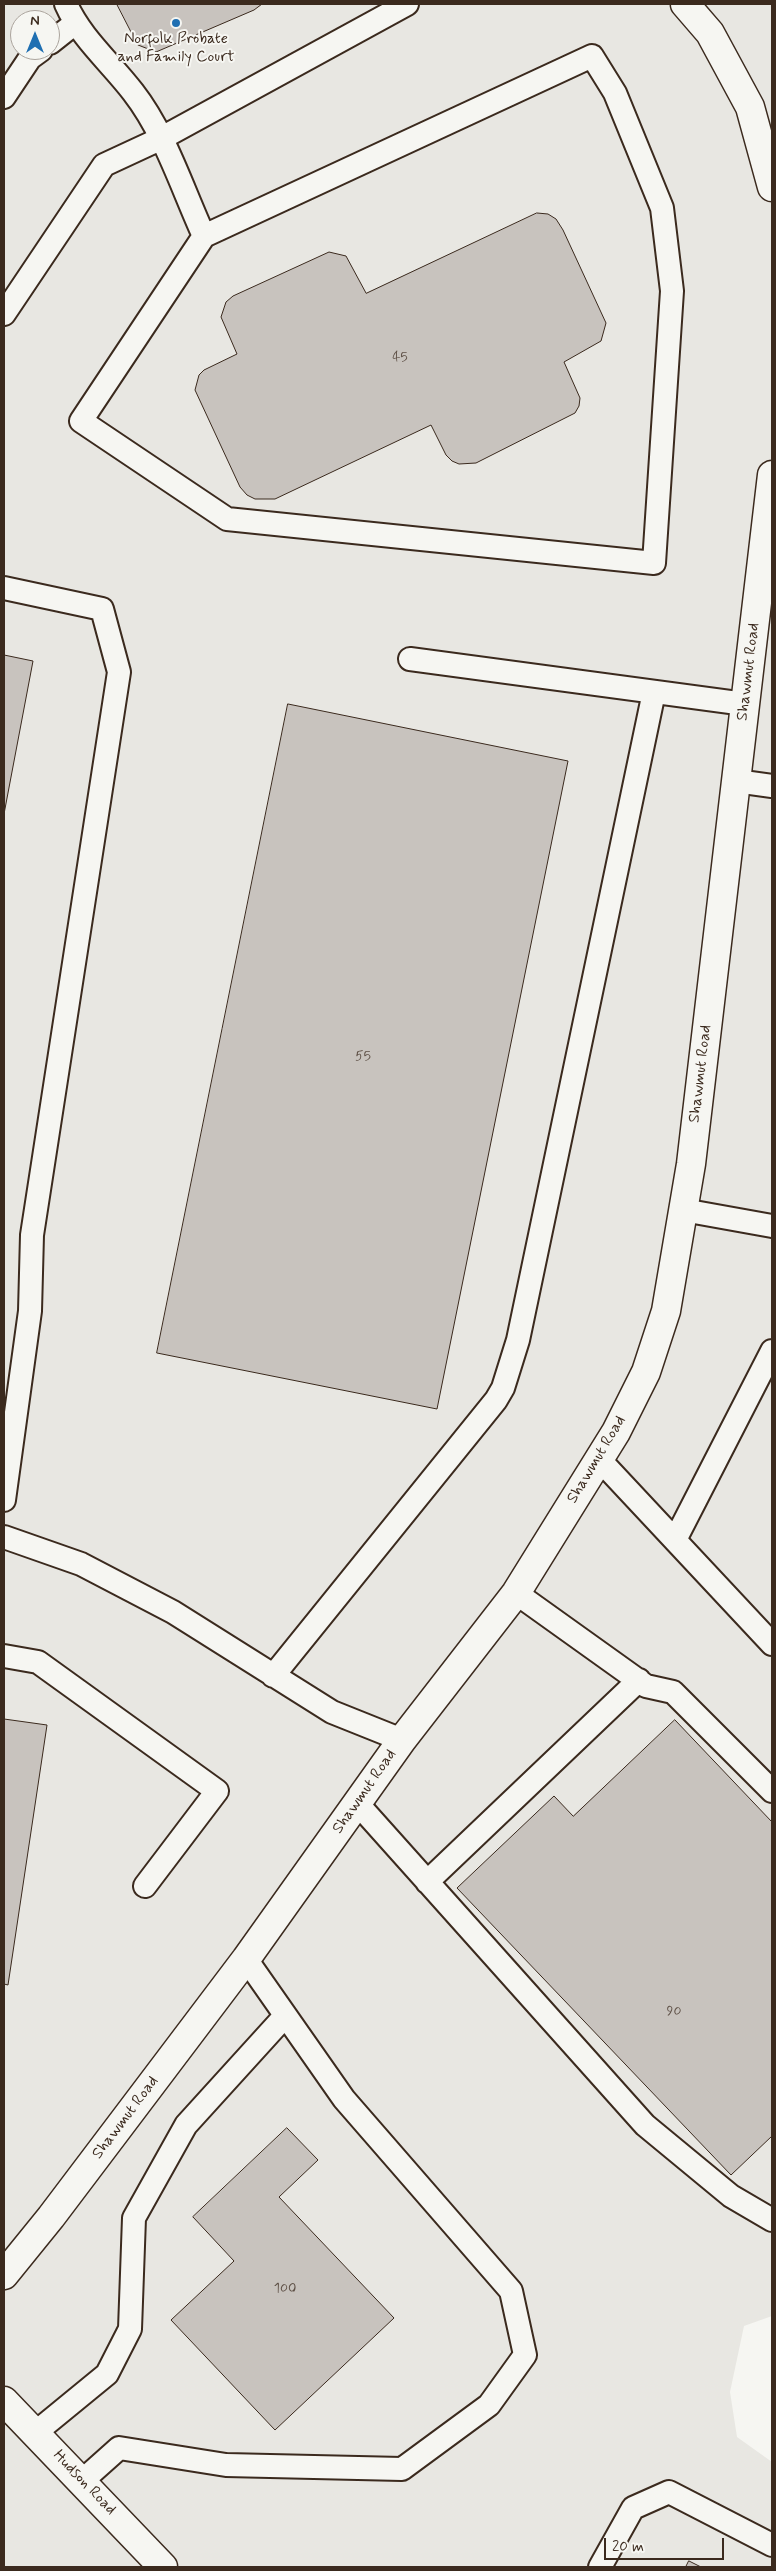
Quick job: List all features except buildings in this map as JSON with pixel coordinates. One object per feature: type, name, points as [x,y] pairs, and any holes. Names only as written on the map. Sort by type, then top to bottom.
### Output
[{"type":"street","points":[[685,4],[710,33],[750,107],[772,187]]},
{"type":"street","name":"Shawmut Road","points":[[4,2274],[51,2217],[246,1959],[402,1740],[516,1593],[616,1432],[646,1372],[666,1312],[691,1164],[772,475]]},
{"type":"street","name":"Hudson Road","points":[[4,2401],[163,2567]]},
{"type":"lane","points":[[4,314],[104,165],[160,139],[407,4]]},
{"type":"lane","points":[[60,28],[70,14],[134,92],[160,139],[204,236]]},
{"type":"lane","points":[[592,56],[615,93],[662,208],[672,291],[654,563],[227,519],[81,420],[204,236],[592,56]]},
{"type":"lane","points":[[4,97],[29,60]]},
{"type":"lane","points":[[4,588],[102,609],[119,672],[32,1235],[30,1311],[4,1500]]},
{"type":"lane","points":[[410,659],[745,704]]},
{"type":"lane","points":[[273,1676],[496,1400],[503,1388],[518,1340],[654,692]]},
{"type":"lane","points":[[736,781],[772,786]]},
{"type":"lane","points":[[683,1210],[772,1226]]},
{"type":"lane","points":[[675,1540],[772,1351]]},
{"type":"lane","points":[[599,1459],[772,1644]]},
{"type":"lane","points":[[4,1537],[81,1564],[173,1612],[332,1712],[402,1740]]},
{"type":"lane","points":[[516,1593],[646,1686],[673,1692],[772,1792]]},
{"type":"lane","points":[[4,1656],[38,1662],[217,1791],[145,1886]]},
{"type":"lane","points":[[427,1882],[639,1680]]},
{"type":"lane","points":[[356,1804],[645,2125],[731,2196],[772,2220]]},
{"type":"lane","points":[[82,2481],[119,2448],[226,2466],[402,2470],[489,2405],[525,2355],[511,2291],[344,2099],[246,1959]]},
{"type":"lane","points":[[36,2433],[107,2374],[130,2329],[134,2218],[186,2125],[285,2016]]},
{"type":"lane","points":[[600,2567],[633,2508],[669,2492],[772,2545]]},
{"type":"shaded area","points":[[4,4],[772,4],[772,2316],[744,2326],[730,2392],[737,2437],[772,2462],[772,2567],[4,2567]]},
{"type":"place","name":"Norfolk Probate and Family Court","points":[[176,23]]}]
